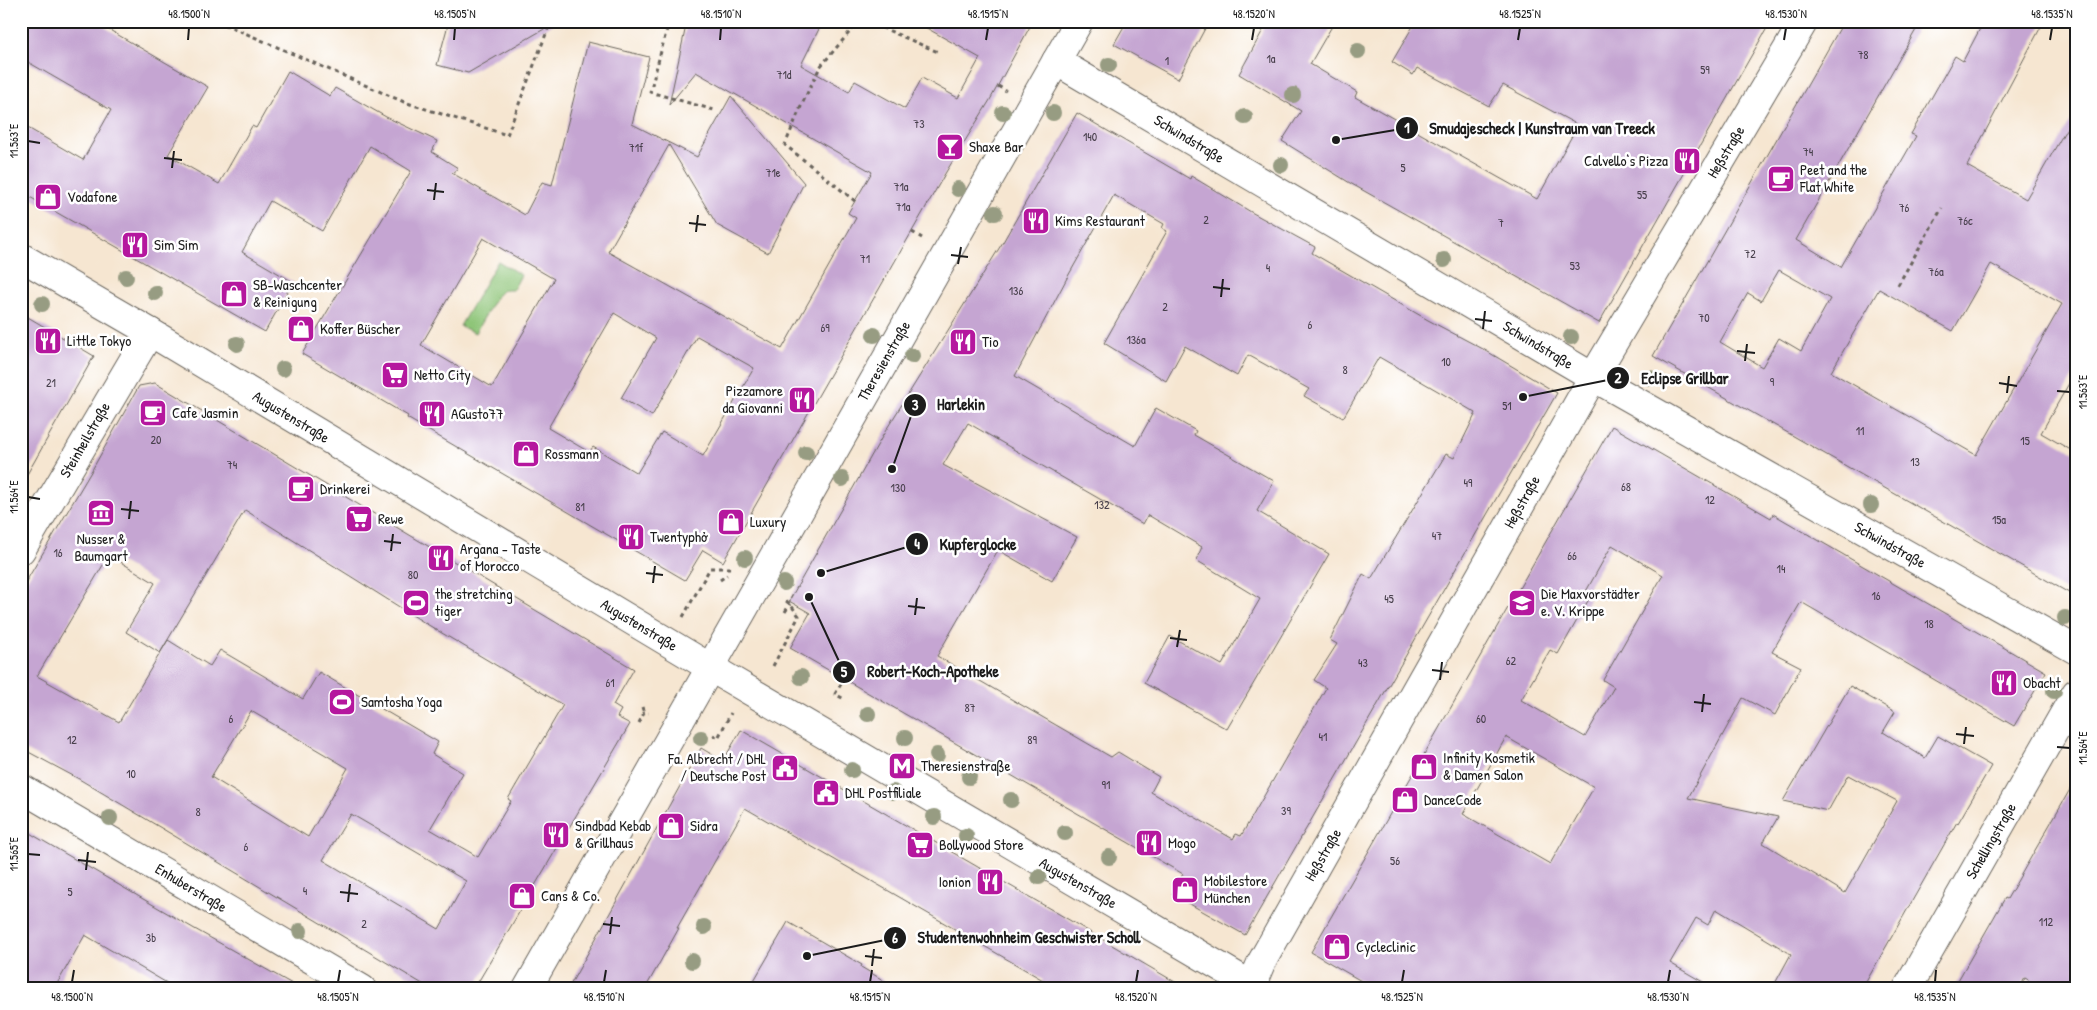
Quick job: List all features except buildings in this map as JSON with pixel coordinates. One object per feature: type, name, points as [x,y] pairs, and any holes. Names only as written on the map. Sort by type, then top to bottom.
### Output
[{"type":"street","name":"Theresienstraße","points":[[527,989],[1079,21]]},
{"type":"street","name":"Heßstraße","points":[[1253,987],[1261,963],[1593,377],[1804,21]]},
{"type":"street","name":"Schwindstraße","points":[[1056,61],[1593,377],[2076,650]]},
{"type":"street","name":"Augustenstraße","points":[[21,257],[150,332],[711,668],[1253,987]]},
{"type":"street","name":"Steinheilstraße","points":[[21,550],[150,332]]},
{"type":"street","name":"Schellingstraße","points":[[1907,989],[2076,694]]},
{"type":"street","name":"Enhuberstraße","points":[[21,788],[362,989]]},
{"type":"path","points":[[217,21],[404,102],[507,135],[551,21]]},
{"type":"path","points":[[671,21],[666,29],[650,92],[714,110]]},
{"type":"path","points":[[855,201],[785,145],[820,67],[859,21]]},
{"type":"path","points":[[867,21],[938,52]]},
{"type":"path","points":[[1898,284],[1942,208]]},
{"type":"path","points":[[668,642],[710,568],[763,574],[799,616],[773,666]]},
{"type":"path","points":[[785,612],[790,604]]},
{"type":"path","points":[[841,684],[835,694],[844,699]]},
{"type":"path","points":[[639,723],[644,713],[642,708]]},
{"type":"path","points":[[644,713],[651,713]]},
{"type":"path","points":[[713,735],[718,738],[732,713]]},
{"type":"green space","points":[[498,261],[521,275],[513,290],[503,290],[496,297],[475,333],[460,326]]},
{"type":"place","name":"Smudajescheck | Kunstraum van Treeck","points":[[1336,140]]},
{"type":"place","name":"Shaxe Bar","points":[[950,147]]},
{"type":"place","name":"Calvello‘s Pizza","points":[[1687,161]]},
{"type":"place","name":"Peet and the Flat White","points":[[1781,179]]},
{"type":"place","name":"Vodafone","points":[[48,197]]},
{"type":"place","name":"Kims Restaurant","points":[[1036,221]]},
{"type":"place","name":"Sim Sim","points":[[135,245]]},
{"type":"place","name":"SB-Waschcenter & Reinigung","points":[[234,294]]},
{"type":"place","name":"Koffer Büscher","points":[[301,329]]},
{"type":"place","name":"Little Tokyo","points":[[48,341]]},
{"type":"place","name":"Tio","points":[[963,342]]},
{"type":"place","name":"Netto City","points":[[395,375]]},
{"type":"place","name":"Eclipse Grillbar","points":[[1523,397]]},
{"type":"place","name":"Pizzamore da Giovanni","points":[[802,400]]},
{"type":"place","name":"Cafe Jasmin","points":[[153,413]]},
{"type":"place","name":"AGusto77","points":[[432,414]]},
{"type":"place","name":"Rossmann","points":[[526,454]]},
{"type":"place","name":"Harlekin","points":[[892,469]]},
{"type":"place","name":"Drinkerei","points":[[301,489]]},
{"type":"place","name":"Nusser & Baumgart","points":[[101,513]]},
{"type":"place","name":"Rewe","points":[[359,519]]},
{"type":"place","name":"Luxury","points":[[731,522]]},
{"type":"place","name":"Twentyphở","points":[[631,537]]},
{"type":"place","name":"Argana - Taste of Morocco","points":[[441,558]]},
{"type":"place","name":"Kupferglocke","points":[[821,573]]},
{"type":"place","name":"Robert-Koch-Apotheke","points":[[809,597]]},
{"type":"place","name":"the stretching tiger","points":[[416,603]]},
{"type":"place","name":"Die Maxvorstädter e. V. Krippe","points":[[1522,603]]},
{"type":"place","name":"Obacht","points":[[2004,683]]},
{"type":"place","name":"Samtosha Yoga","points":[[342,702]]},
{"type":"place","name":"Theresienstraße","points":[[902,766]]},
{"type":"place","name":"Infinity Kosmetik & Damen Salon","points":[[1424,767]]},
{"type":"place","name":"Fa. Albrecht / DHL / Deutsche Post","points":[[785,768]]},
{"type":"place","name":"DHL Postfiliale","points":[[826,793]]},
{"type":"place","name":"DanceCode","points":[[1405,800]]},
{"type":"place","name":"Sidra","points":[[671,826]]},
{"type":"place","name":"Sindbad Kebab & Grillhaus","points":[[556,835]]},
{"type":"place","name":"Mogo","points":[[1149,843]]},
{"type":"place","name":"Bollywood Store","points":[[920,845]]},
{"type":"place","name":"Ionion","points":[[990,882]]},
{"type":"place","name":"Mobilestore München","points":[[1185,890]]},
{"type":"place","name":"Cans & Co.","points":[[522,896]]},
{"type":"place","name":"Cycleclinic","points":[[1337,947]]},
{"type":"place","name":"Studentenwohnheim Geschwister Scholl","points":[[807,956]]}]
